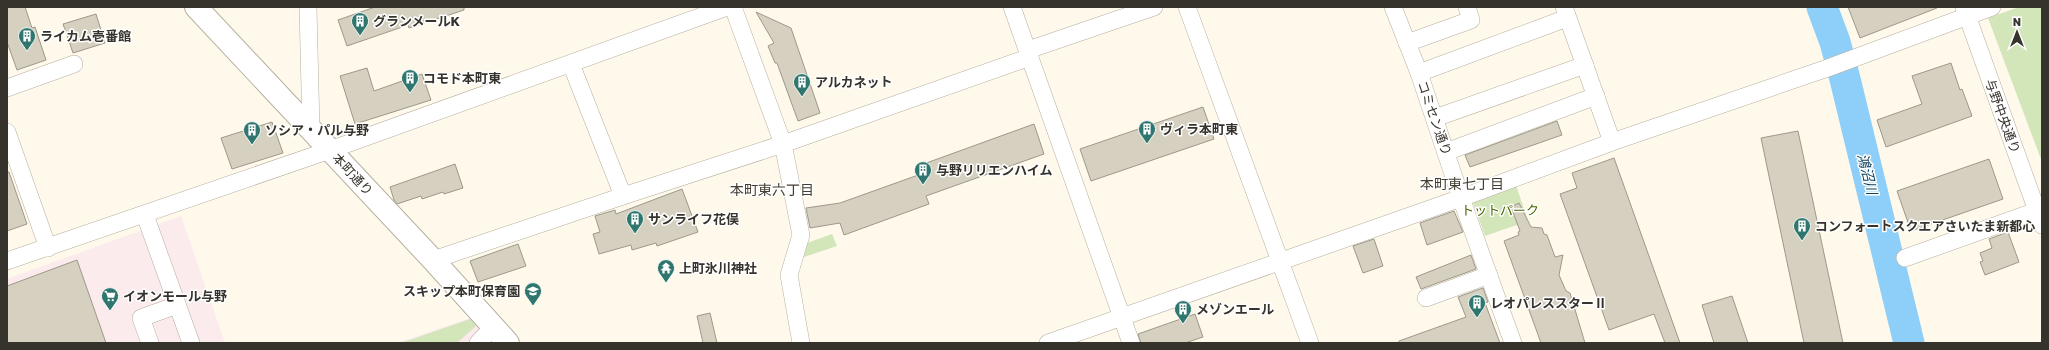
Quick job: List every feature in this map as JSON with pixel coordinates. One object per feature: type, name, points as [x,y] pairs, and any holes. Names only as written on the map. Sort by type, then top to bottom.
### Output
[{"type":"main road","name":"本町通り","points":[[196,7],[433,260],[508,343]]},
{"type":"street","points":[[308,7],[311,130]]},
{"type":"street","points":[[7,262],[330,150],[727,7]]},
{"type":"street","points":[[733,7],[783,144],[801,235],[789,275],[801,343]]},
{"type":"street","points":[[433,260],[783,144],[1154,7]]},
{"type":"street","points":[[1187,7],[1310,343]]},
{"type":"street","name":"コミセン通り","points":[[1393,7],[1419,73],[1461,198],[1513,343]]},
{"type":"street","points":[[1407,43],[1471,20],[1467,7]]},
{"type":"street","points":[[1048,343],[1461,198],[1612,142],[1825,69],[1858,57],[1966,12],[1992,7]]},
{"type":"street","points":[[1018,9],[1029,54],[1131,343]]},
{"type":"street","points":[[1419,73],[1566,12],[1612,142]]},
{"type":"street","name":"与野中央通り","points":[[1966,12],[2040,215]]},
{"type":"street","points":[[7,88],[74,64]]},
{"type":"street","points":[[571,64],[623,196]]},
{"type":"street","points":[[1435,118],[1584,66]]},
{"type":"street","points":[[1446,152],[1596,96]]},
{"type":"street","points":[[7,132],[48,248]]},
{"type":"street","points":[[145,215],[191,343]]},
{"type":"street","points":[[1905,258],[2040,215]]},
{"type":"street","points":[[1426,298],[1489,275]]},
{"type":"street","points":[[150,343],[141,318],[177,305]]},
{"type":"street","points":[[478,343],[493,327]]},
{"type":"shaded area","name":"イオンモール与野","points":[[181,216],[225,343],[7,343],[7,279]]},
{"type":"shaded area","points":[[470,318],[493,343],[397,343]]},
{"type":"green space","points":[[2019,7],[2042,7],[2042,162],[1988,18]]},
{"type":"green space","name":"トットパーク","points":[[1516,185],[1528,221],[1485,236],[1472,200]]},
{"type":"green space","points":[[832,234],[837,246],[804,257],[807,243]]},
{"type":"green space","points":[[470,319],[476,326],[457,343],[401,343]]},
{"type":"building","name":"ライカム壱番館","points":[[7,7],[25,7],[32,28],[35,27],[46,60],[17,70],[7,42]]},
{"type":"building","name":"グランメールK","points":[[375,7],[464,7],[464,10],[409,28],[408,25],[347,46],[338,20]]},
{"type":"building","points":[[1848,7],[1937,7],[1937,8],[1860,38]]},
{"type":"building","points":[[756,12],[791,28],[820,113],[798,121],[777,63],[775,63],[768,46],[774,43]]},
{"type":"building","points":[[96,14],[105,43],[73,53],[63,24]]},
{"type":"building","points":[[1951,63],[1960,90],[1962,89],[1972,116],[1886,147],[1877,120],[1922,104],[1912,76]]},
{"type":"building","points":[[367,68],[374,91],[422,74],[431,100],[355,124],[340,76]]},
{"type":"building","name":"ヴィラ本町東","points":[[1203,107],[1214,139],[1091,181],[1080,149]]},
{"type":"building","points":[[1557,121],[1562,135],[1470,167],[1465,155]]},
{"type":"building","name":"ソシア・パル与野","points":[[272,122],[283,153],[232,169],[221,138]]},
{"type":"building","name":"与野リリエンハイム","points":[[1034,124],[1044,154],[926,196],[929,204],[844,235],[840,223],[810,228],[806,208],[840,203],[921,174],[918,166]]},
{"type":"building","name":"コンフォートスクエアさいたま新都心","points":[[1798,131],[1843,343],[1804,343],[1761,138]]},
{"type":"building","points":[[1614,158],[1680,343],[1665,343],[1654,314],[1609,330],[1560,194],[1577,188],[1572,173]]},
{"type":"building","points":[[1989,159],[2003,199],[1911,231],[1897,191]]},
{"type":"building","points":[[455,164],[463,188],[444,194],[443,192],[422,199],[421,196],[397,204],[394,200],[390,187]]},
{"type":"building","points":[[7,172],[9,172],[27,224],[7,231]]},
{"type":"building","points":[[682,189],[698,232],[657,246],[656,243],[632,250],[631,245],[599,254],[593,234],[600,232],[595,216],[615,210],[616,214]]},
{"type":"building","points":[[1519,203],[1531,227],[1542,228],[1544,234],[1547,235],[1555,257],[1563,255],[1559,275],[1566,291],[1570,293],[1585,343],[1541,343],[1504,241],[1519,235],[1518,232],[1520,231],[1511,207]]},
{"type":"building","points":[[1454,211],[1463,232],[1427,245],[1420,223]]},
{"type":"building","points":[[2008,232],[2019,262],[1985,275],[1980,262],[1983,261],[1980,253],[1992,248],[1989,239]]},
{"type":"building","points":[[1374,239],[1383,266],[1363,273],[1353,246]]},
{"type":"building","points":[[518,244],[526,266],[478,282],[470,261]]},
{"type":"building","points":[[1471,255],[1476,269],[1421,289],[1416,277]]},
{"type":"building","points":[[77,260],[106,343],[7,343],[7,286]]},
{"type":"building","name":"レオパレススターⅡ","points":[[1483,288],[1488,302],[1485,303],[1500,343],[1399,343],[1399,341],[1466,317],[1458,297]]},
{"type":"building","points":[[1732,296],[1748,343],[1714,343],[1702,305]]},
{"type":"building","points":[[710,313],[717,343],[703,343],[697,316]]},
{"type":"building","name":"メゾンエール","points":[[1195,314],[1203,337],[1185,343],[1141,343],[1138,334]]},
{"type":"waterway","name":"鴻沼川","points":[[1822,7],[1835,42],[1845,79],[1909,343]]},
{"type":"place","name":"グランメールK","points":[[360,36]]},
{"type":"place","name":"ライカム壱番館","points":[[27,51]]},
{"type":"place","name":"コモド本町東","points":[[410,93]]},
{"type":"place","name":"アルカネット","points":[[802,97]]},
{"type":"place","name":"ヴィラ本町東","points":[[1147,144]]},
{"type":"place","name":"ソシア・パル与野","points":[[252,145]]},
{"type":"place","name":"与野リリエンハイム","points":[[923,185]]},
{"type":"place","name":"サンライフ花俣","points":[[635,234]]},
{"type":"place","name":"コンフォートスクエアさいたま新都心","points":[[1802,241]]},
{"type":"place","name":"上町氷川神社","points":[[666,283]]},
{"type":"place","name":"スキップ本町保育園","points":[[533,306]]},
{"type":"place","name":"イオンモール与野","points":[[110,311]]},
{"type":"place","name":"レオパレススターⅡ","points":[[1477,318]]},
{"type":"place","name":"メゾンエール","points":[[1183,324]]},
{"type":"district","name":"本町東七丁目","points":[[1462,183]]},
{"type":"district","name":"本町東六丁目","points":[[772,189]]}]
